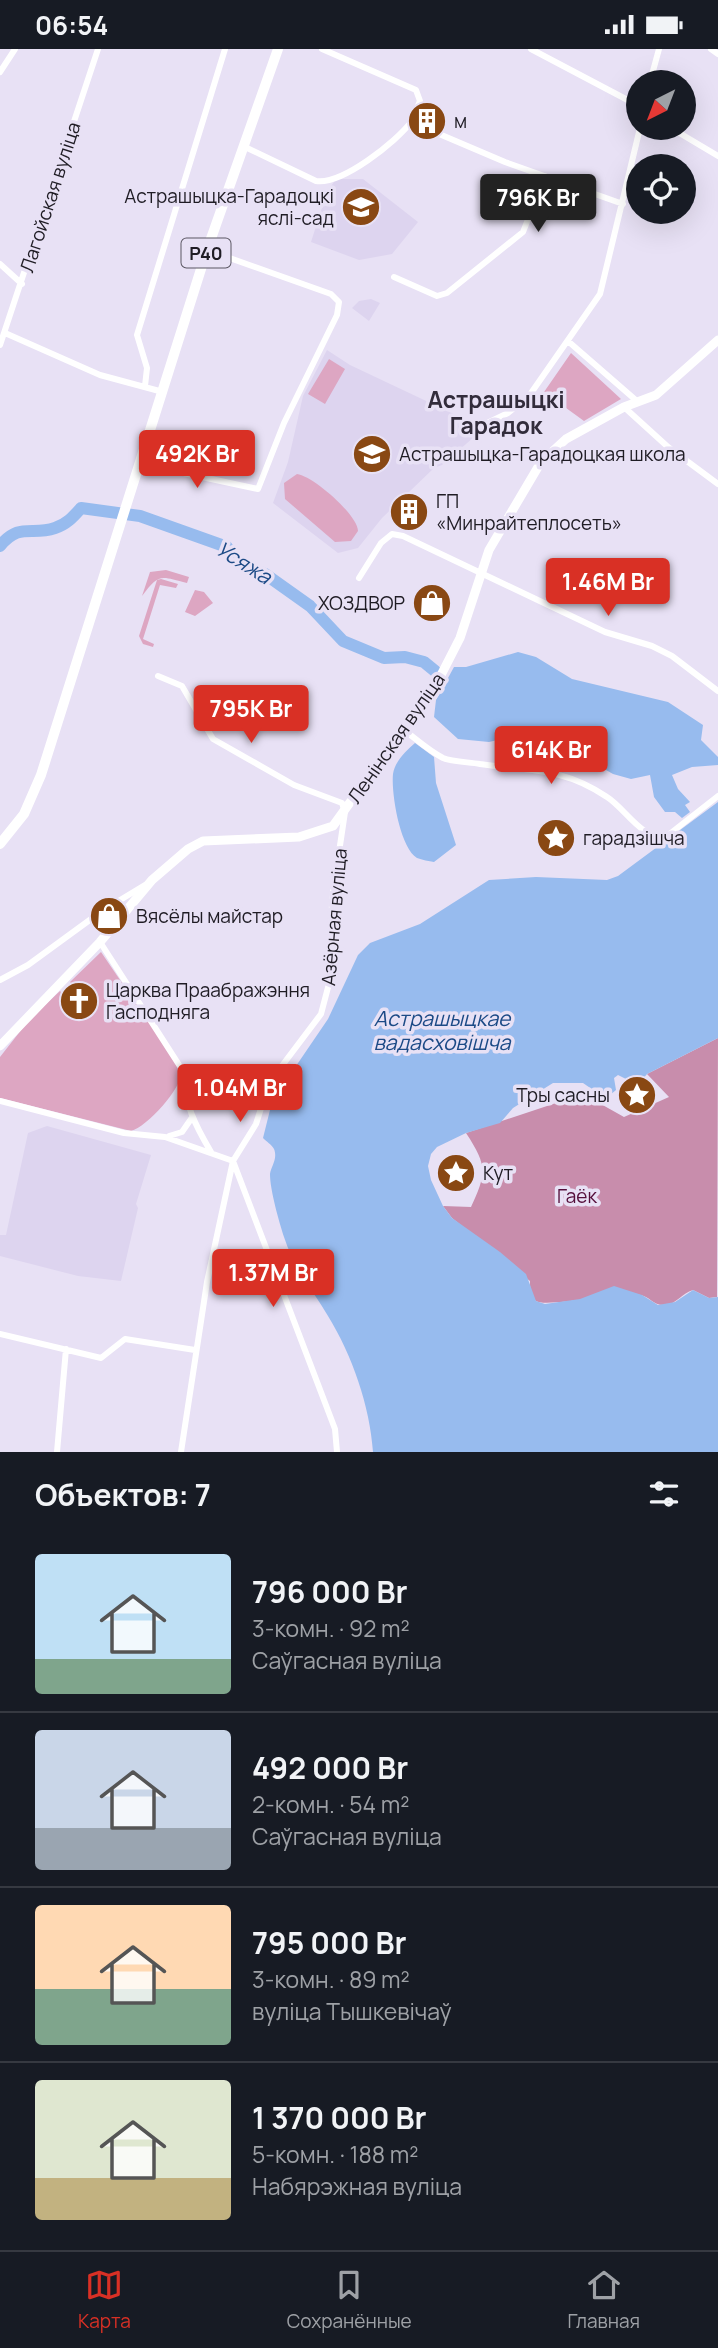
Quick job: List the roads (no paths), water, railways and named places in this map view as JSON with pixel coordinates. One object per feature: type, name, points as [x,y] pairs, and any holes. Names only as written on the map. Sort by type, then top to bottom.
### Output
[{"type":"main road","name":"Р40","points":[[0,844],[24,814],[36,786],[120,533],[241,145],[278,49]]},
{"type":"street","points":[[0,72],[15,49]]},
{"type":"street","name":"Лагойская вуліца","points":[[0,345],[98,49]]},
{"type":"street","points":[[145,386],[147,368],[137,335],[225,49]]},
{"type":"street","points":[[241,145],[316,181],[329,181],[396,141],[411,122],[420,101],[416,90],[322,49]]},
{"type":"street","points":[[531,49],[626,99]]},
{"type":"street","points":[[654,70],[660,49]]},
{"type":"street","points":[[711,49],[718,54]]},
{"type":"street","points":[[411,122],[623,204]]},
{"type":"street","points":[[479,427],[508,413],[529,396],[600,294],[637,140]]},
{"type":"street","points":[[691,140],[718,156]]},
{"type":"street","points":[[394,277],[437,296],[447,293],[523,232],[545,176]]},
{"type":"street","points":[[142,460],[174,471],[258,489],[284,423],[337,315],[339,302],[331,294],[207,250]]},
{"type":"street","points":[[0,264],[22,284]]},
{"type":"street","points":[[5,333],[100,375],[163,392]]},
{"type":"street","name":"Ленінская вуліца","points":[[0,1046],[100,942],[152,880],[203,841],[308,835],[333,826],[439,679],[460,638],[489,549],[541,462],[566,439],[670,385],[718,340]]},
{"type":"street","points":[[569,342],[638,402]]},
{"type":"street","points":[[624,407],[668,447],[718,484]]},
{"type":"street","points":[[359,578],[381,543],[392,534],[481,571],[606,632],[652,646],[673,656],[718,691]]},
{"type":"street","points":[[158,676],[182,686],[213,739],[294,785],[342,803],[345,812]]},
{"type":"street","points":[[404,730],[444,758],[506,767],[541,768],[592,787],[620,806],[652,836],[667,836],[718,796]]},
{"type":"street","name":"Азёрная вуліца","points":[[181,1452],[195,1350],[233,1161],[256,1124],[269,1083],[321,1014],[331,977],[332,899],[345,812]]},
{"type":"street","points":[[0,980],[28,965],[102,911],[152,880]]},
{"type":"street","points":[[100,942],[183,1071],[182,1083],[191,1119],[211,1152]]},
{"type":"street","points":[[0,1101],[124,1133],[165,1137],[233,1161],[335,1429],[337,1452]]},
{"type":"street","points":[[165,1137],[182,1132],[191,1119]]},
{"type":"street","points":[[0,1334],[101,1358],[125,1339],[195,1350]]},
{"type":"street","points":[[57,1452],[66,1349]]},
{"type":"water","points":[[518,652],[536,657],[572,679],[668,702],[703,725],[701,740],[718,757],[718,765],[692,767],[672,775],[678,789],[690,802],[685,805],[690,812],[682,818],[675,812],[665,812],[654,797],[650,775],[631,779],[613,774],[599,766],[584,750],[539,730],[489,742],[458,739],[434,717],[436,700],[454,667],[466,667]]},
{"type":"water","points":[[415,743],[434,757],[436,783],[456,845],[434,862],[417,858],[411,852],[401,832],[395,806],[394,769]]},
{"type":"water","name":"Астрашыцкае вадасховішча","points":[[718,802],[718,1038],[647,1074],[638,1085],[618,1075],[614,1078],[616,1090],[610,1095],[599,1094],[583,1083],[553,1083],[513,1108],[500,1123],[466,1133],[437,1147],[431,1154],[428,1166],[431,1180],[443,1206],[452,1218],[526,1274],[536,1301],[545,1304],[580,1299],[614,1286],[642,1295],[658,1305],[675,1302],[693,1290],[709,1298],[718,1297],[718,1452],[373,1452],[364,1399],[352,1364],[337,1331],[293,1259],[277,1214],[270,1174],[275,1153],[263,1138],[270,1110],[279,1091],[328,1019],[358,955],[370,943],[420,924],[489,880],[536,877],[607,880],[618,876]]},
{"type":"waterway","name":"Усяжа","points":[[0,546],[14,534],[59,526],[70,520],[81,508],[140,516],[227,547],[239,563],[265,574],[310,606],[343,641],[384,658],[405,657],[424,662],[435,671]]},
{"type":"place","name":"м","points":[[427,121]]},
{"type":"place","name":"Астрашыцка-Гарадоцкі яслі-сад","points":[[361,207]]},
{"type":"place","name":"Астрашыцка-Гарадоцкая школа","points":[[372,454]]},
{"type":"place","name":"ГП «Минрайтеплосеть»","points":[[409,512]]},
{"type":"place","name":"ХОЗДВОР","points":[[432,603]]},
{"type":"place","name":"гарадзішча","points":[[556,838]]},
{"type":"place","name":"Вясёлы майстар","points":[[109,916]]},
{"type":"place","name":"Царква Праабражэння Гасподняга","points":[[79,1001]]},
{"type":"place","name":"Тры сасны","points":[[637,1095]]},
{"type":"place","name":"Кут","points":[[456,1173]]},
{"type":"district","name":"Астрашыцкі Гарадок","points":[[496,412]]},
{"type":"park label","name":"Гаёк","points":[[577,1196]]}]
